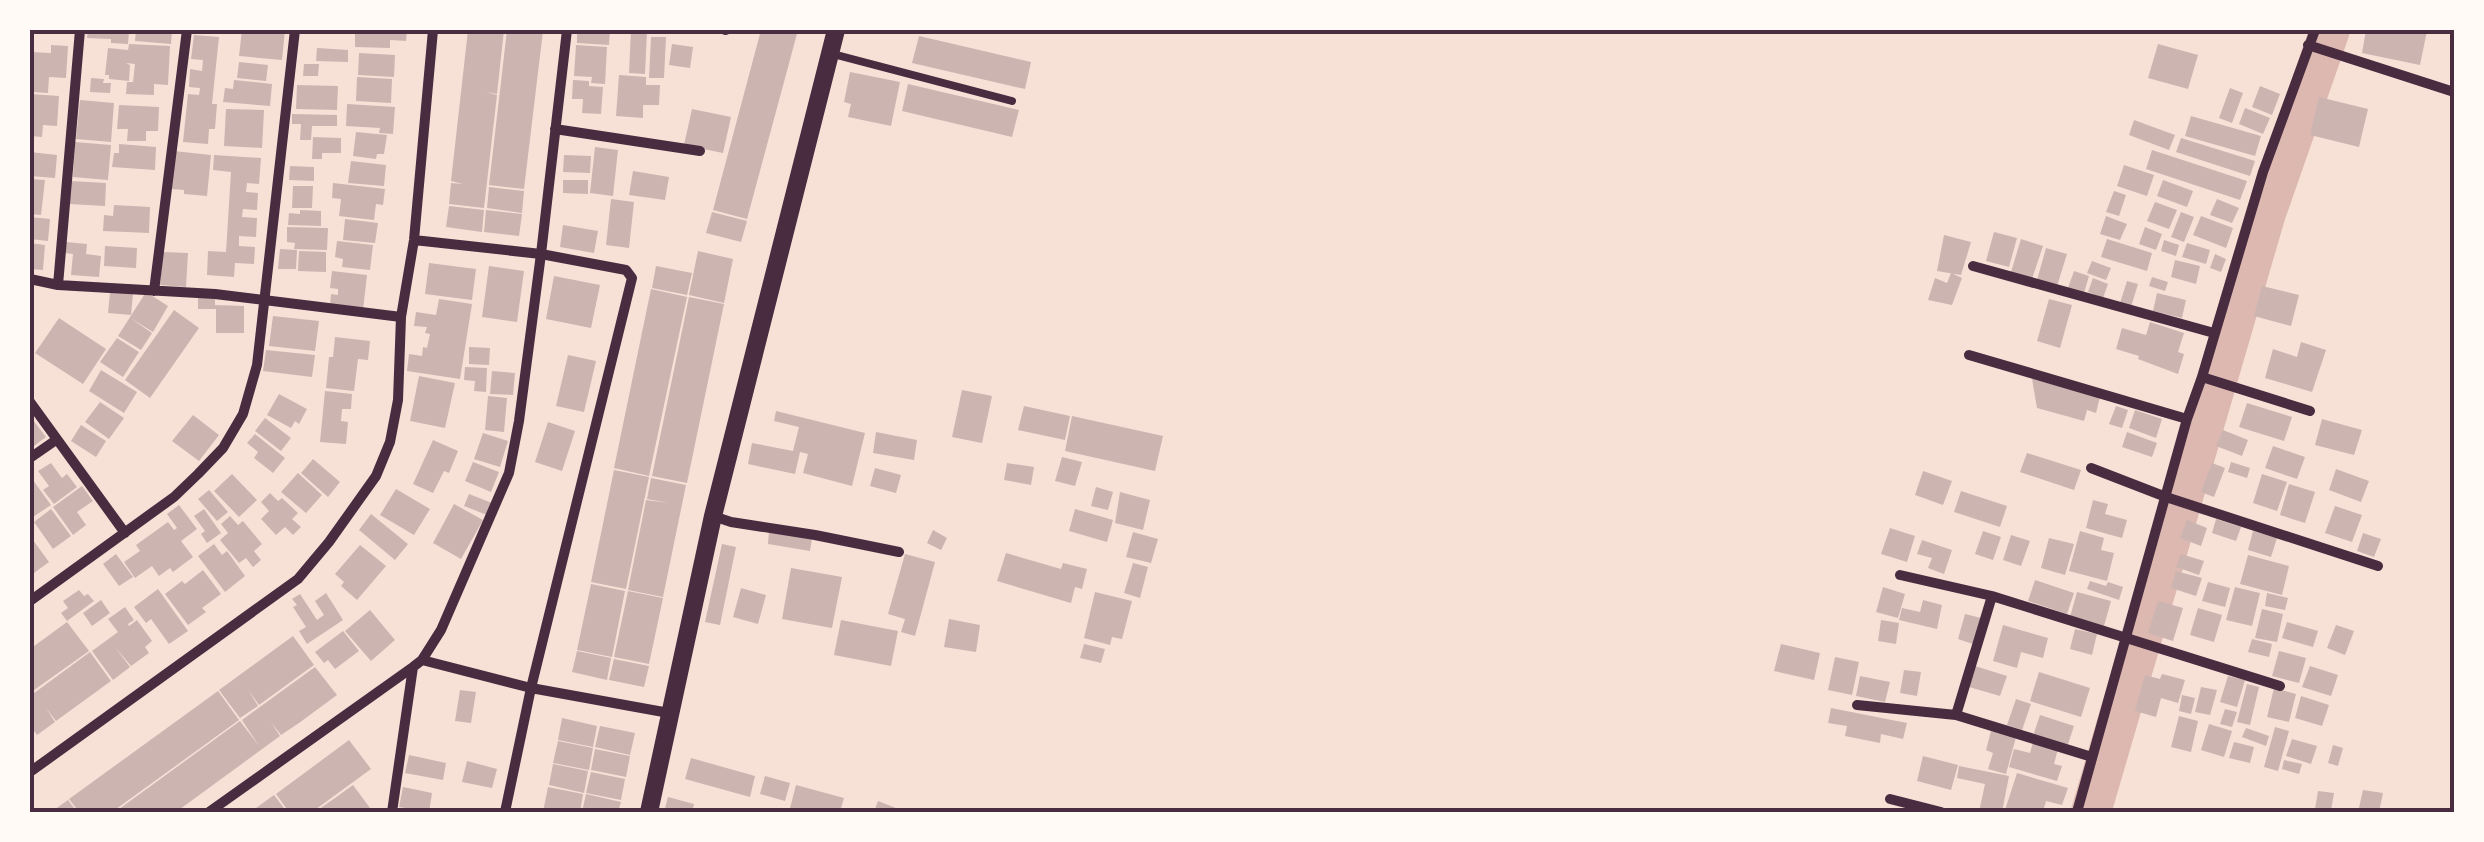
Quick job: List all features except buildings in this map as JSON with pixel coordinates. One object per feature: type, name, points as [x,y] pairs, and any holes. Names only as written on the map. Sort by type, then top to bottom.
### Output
[{"type":"street","points":[[58,285],[80,30]]},
{"type":"street","points":[[154,291],[186,30]]},
{"type":"street","points":[[30,601],[174,497],[223,448],[244,414],[257,365],[295,30]]},
{"type":"street","points":[[30,772],[298,578],[376,476],[390,442],[398,400],[401,317],[414,240],[433,30]]},
{"type":"street","points":[[208,812],[417,664],[441,630],[509,472],[541,254],[567,30]]},
{"type":"street","points":[[648,812],[713,516],[836,30]]},
{"type":"street","points":[[2077,812],[2177,501],[2186,418],[2211,380],[2214,333],[2263,172],[2313,48],[2315,30]]},
{"type":"street","points":[[2313,48],[2454,92]]},
{"type":"street","points":[[555,129],[700,152]]},
{"type":"street","points":[[414,240],[541,254],[626,270],[632,278],[530,688],[505,812]]},
{"type":"street","points":[[1974,266],[2214,333]]},
{"type":"street","points":[[30,279],[58,285],[264,299],[401,317]]},
{"type":"street","points":[[1968,355],[2186,418]]},
{"type":"street","points":[[2211,380],[2310,412]]},
{"type":"street","points":[[30,402],[125,532]]},
{"type":"street","points":[[30,458],[56,440]]},
{"type":"street","points":[[2091,468],[2177,501],[2378,566]]},
{"type":"street","points":[[713,516],[898,552]]},
{"type":"street","points":[[1900,575],[1992,596],[2280,686]]},
{"type":"street","points":[[1956,715],[1992,596]]},
{"type":"street","points":[[417,664],[669,713]]},
{"type":"street","points":[[392,812],[417,664]]},
{"type":"street","points":[[1856,705],[1956,715],[2092,757]]},
{"type":"street","points":[[1890,799],[1941,812]]},
{"type":"lane","points":[[829,53],[1012,100]]},
{"type":"waterway","points":[[2091,812],[2266,213],[2330,30]]}]
